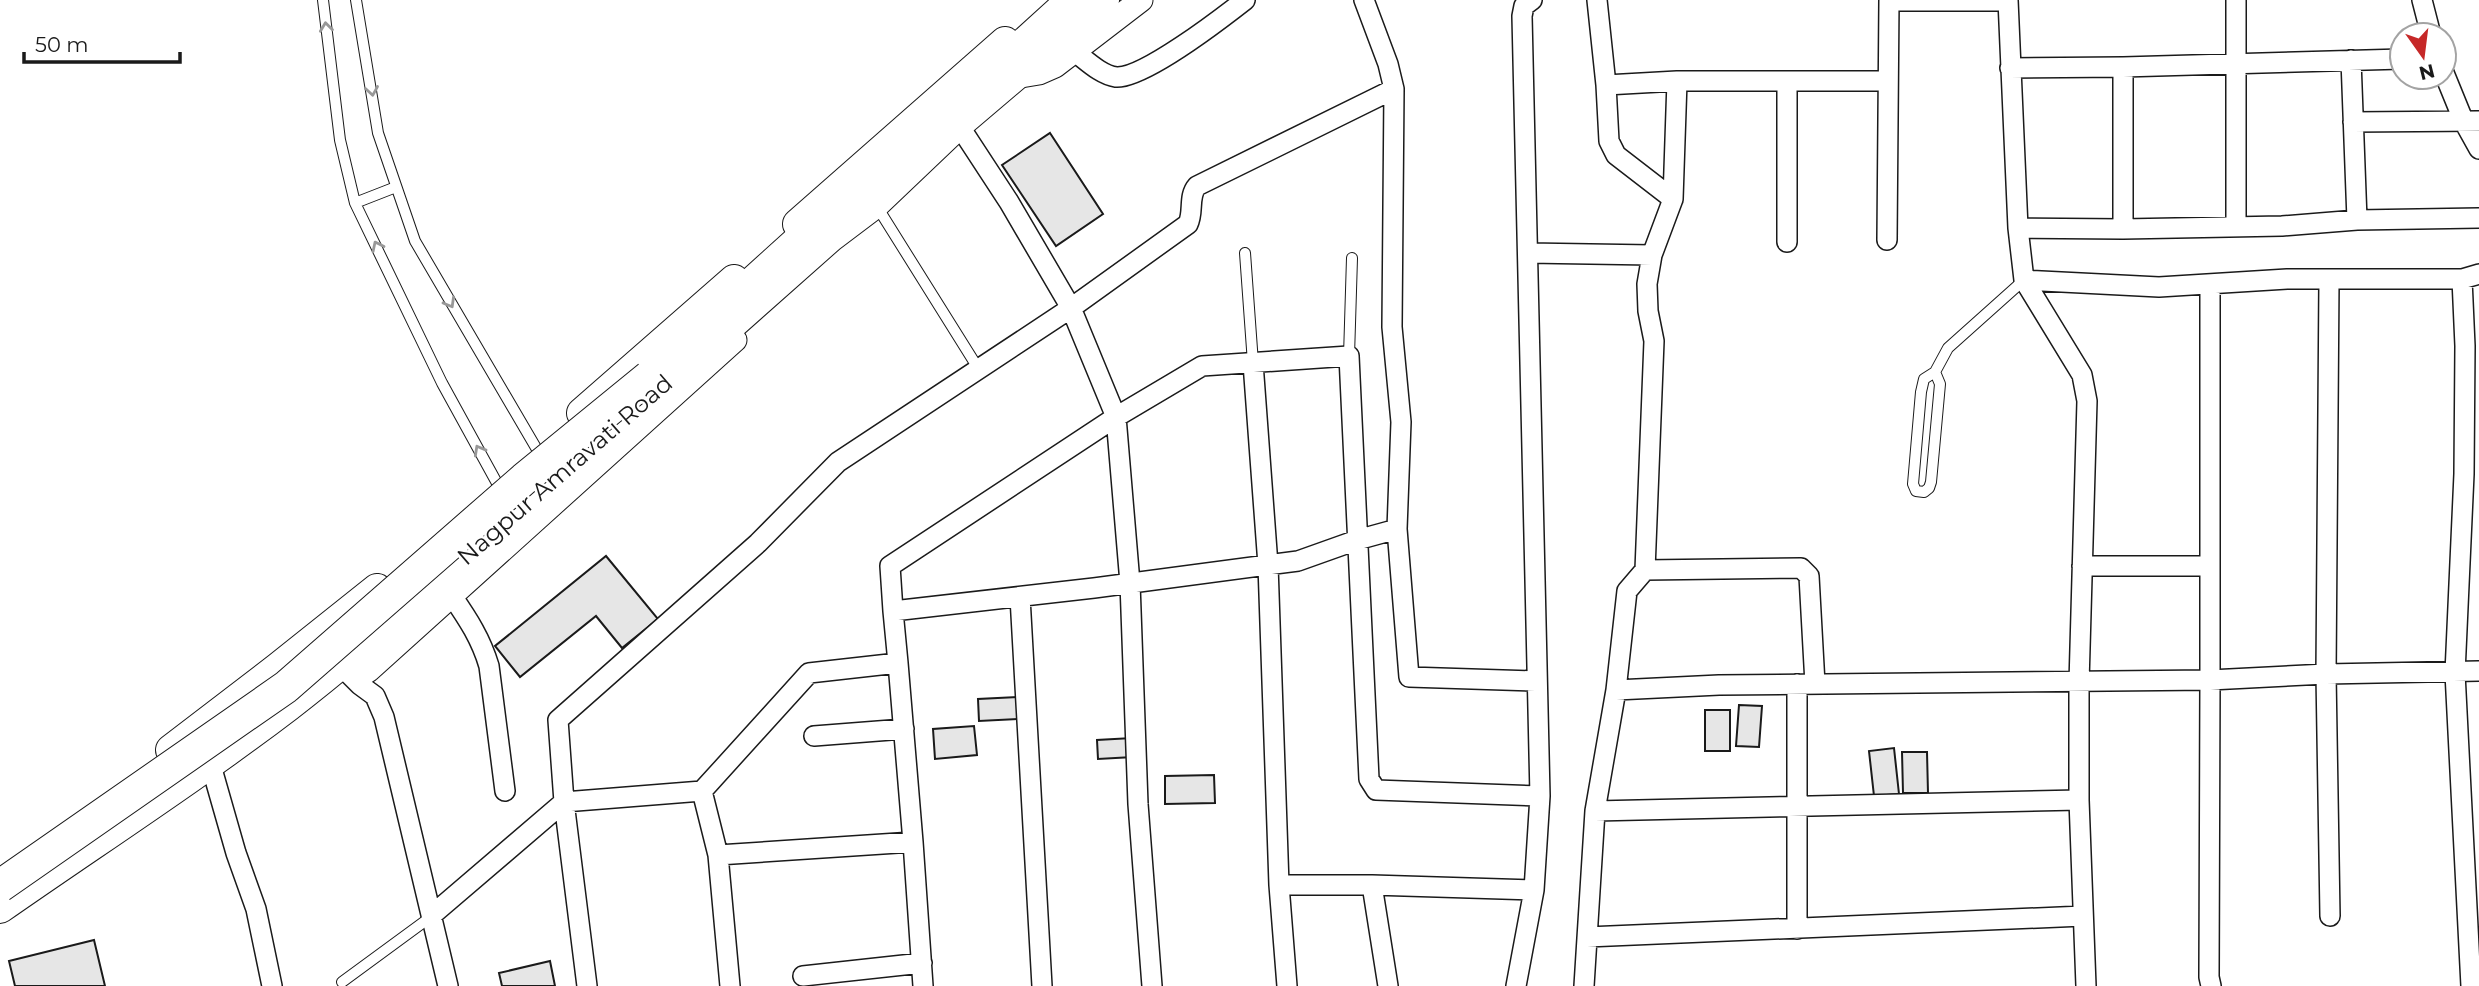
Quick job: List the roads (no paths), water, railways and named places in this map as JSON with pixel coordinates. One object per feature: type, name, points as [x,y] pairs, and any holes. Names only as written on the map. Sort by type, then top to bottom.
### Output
[{"type":"highway","points":[[0,886],[286,687],[524,479],[649,377],[819,223],[865,189],[1073,0]]},
{"type":"main road","name":"Nagpur Amravati Road","points":[[0,873],[86,813],[278,668],[383,584],[497,483],[538,452],[1053,0]]},
{"type":"main road","name":"Nagpur Amravati Road","points":[[0,908],[288,706],[519,522],[561,487],[830,237],[875,203],[958,124],[1104,0]]},
{"type":"street","points":[[1012,77],[1039,73],[1075,52],[1142,0]]},
{"type":"street","points":[[1075,52],[1106,75],[1119,78],[1139,72],[1203,32],[1245,0]]},
{"type":"street","points":[[1364,0],[1388,64],[1394,89],[1392,327],[1401,422],[1397,529],[1409,677],[1536,681]]},
{"type":"street","points":[[1516,986],[1534,890],[1540,796],[1522,16],[1524,5],[1532,0]]},
{"type":"street","points":[[1597,0],[1609,141],[1616,155],[1673,199]]},
{"type":"street","points":[[1887,240],[1889,1],[2008,0],[2018,228],[2024,280],[2082,375],[2087,401],[2079,683],[2079,800],[2086,986]]},
{"type":"street","points":[[2235,227],[2236,0]]},
{"type":"street","points":[[2422,0],[2427,21]]},
{"type":"street","points":[[2010,68],[2388,59]]},
{"type":"street","points":[[2351,60],[2353,171],[2357,220]]},
{"type":"street","points":[[2123,67],[2123,229]]},
{"type":"street","points":[[1606,85],[1677,81],[1888,81]]},
{"type":"street","points":[[1584,986],[1595,811],[1616,690],[1627,591],[1645,570],[1654,341],[1648,311],[1647,284],[1652,255],[1673,199],[1677,81]]},
{"type":"street","points":[[1787,81],[1787,242]]},
{"type":"street","points":[[587,986],[564,802],[558,720],[758,543],[838,461],[1071,309],[1188,223],[1192,191],[1197,186],[1394,89]]},
{"type":"street","points":[[2454,91],[2472,122],[2479,149]]},
{"type":"street","points":[[2354,122],[2472,122]]},
{"type":"street","points":[[958,124],[1009,202],[1071,309],[1116,416],[1130,583],[1138,804],[1152,986]]},
{"type":"street","points":[[2018,228],[2282,226],[2357,220],[2479,218]]},
{"type":"street","points":[[1528,253],[1652,255]]},
{"type":"street","points":[[2024,280],[2159,286],[2287,279],[2470,276],[2465,346],[2472,474],[2455,673],[2470,986]]},
{"type":"street","points":[[2329,280],[2326,674],[2330,916]]},
{"type":"street","points":[[2210,284],[2211,986]]},
{"type":"street","points":[[923,986],[890,566],[1116,416],[1202,366],[1349,356],[1371,785],[1376,790],[1540,796]]},
{"type":"street","points":[[1254,363],[1268,565],[1279,885],[1287,986]]},
{"type":"street","points":[[342,662],[363,674],[369,670],[452,596],[519,522]]},
{"type":"street","points":[[893,611],[1298,561],[1397,529]]},
{"type":"street","points":[[2082,566],[2210,566]]},
{"type":"street","points":[[1645,570],[1801,568],[1807,571],[1806,684],[1797,807],[1797,929]]},
{"type":"street","points":[[452,596],[483,646],[489,666],[505,791]]},
{"type":"street","points":[[1020,597],[1042,986]]},
{"type":"street","points":[[342,662],[360,685],[375,696],[384,717],[448,986]]},
{"type":"street","points":[[432,915],[564,802],[702,791],[809,673],[898,663]]},
{"type":"street","points":[[1616,690],[1719,684],[2079,683],[2479,671]]},
{"type":"street","points":[[814,736],[904,729]]},
{"type":"street","points":[[210,762],[236,853],[256,909],[272,986]]},
{"type":"street","points":[[702,791],[718,855],[730,986]]},
{"type":"street","points":[[1595,811],[2079,800]]},
{"type":"street","points":[[718,855],[913,842]]},
{"type":"street","points":[[1279,885],[1534,890]]},
{"type":"street","points":[[1372,885],[1388,986]]},
{"type":"street","points":[[1587,937],[2083,916]]},
{"type":"street","points":[[803,976],[922,962]]},
{"type":"lane","points":[[323,0],[340,140],[355,203],[442,383],[519,522]]},
{"type":"lane","points":[[356,0],[379,133],[415,241],[561,487]]},
{"type":"lane","points":[[355,203],[396,187]]},
{"type":"lane","points":[[875,203],[978,368]]},
{"type":"lane","points":[[1245,253],[1254,363]]},
{"type":"lane","points":[[1349,356],[1352,258]]},
{"type":"lane","points":[[1935,372],[1940,384],[1931,482],[1924,492],[1916,491],[1913,484],[1924,379],[1935,372],[1948,348],[2024,280]]},
{"type":"lane","points":[[342,982],[432,915]]}]
